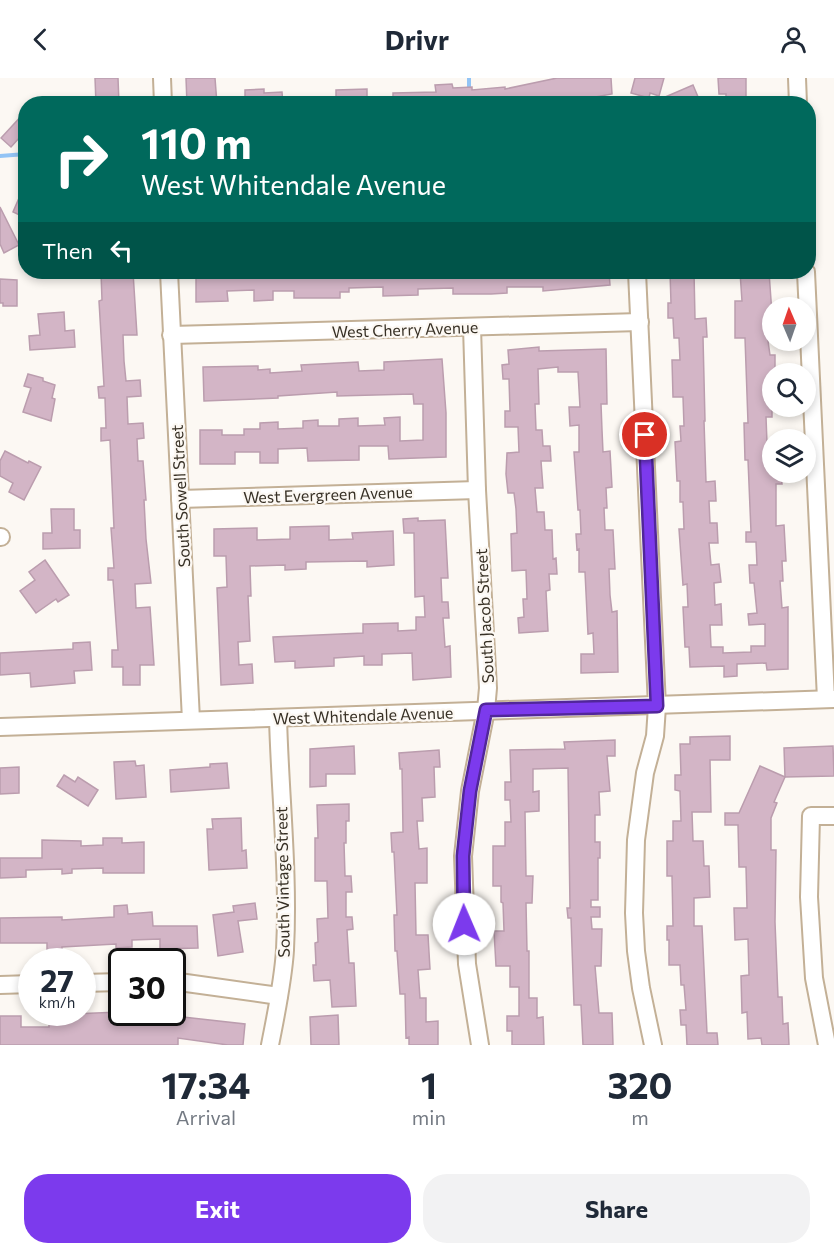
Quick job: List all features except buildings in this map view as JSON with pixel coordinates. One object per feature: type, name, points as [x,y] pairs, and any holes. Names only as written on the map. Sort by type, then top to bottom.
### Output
[{"type":"street","points":[[162,78],[163,96]]},
{"type":"street","points":[[797,78],[798,96]]},
{"type":"street","name":"South Sowell Street","points":[[169,279],[191,720]]},
{"type":"street","points":[[637,279],[657,706],[655,736],[645,773],[636,840],[634,913],[639,979],[653,1045]]},
{"type":"street","points":[[806,279],[830,699]]},
{"type":"street","name":"West Cherry Avenue","points":[[171,335],[640,322]]},
{"type":"street","name":"South Jacob Street","points":[[472,327],[477,490],[488,688],[486,710],[470,791],[463,856],[466,964],[480,1045]]},
{"type":"street","name":"West Evergreen Avenue","points":[[180,499],[477,490]]},
{"type":"street","name":"West Whitendale Avenue","points":[[0,727],[830,699]]},
{"type":"street","name":"South Vintage Street","points":[[270,1045],[285,952],[278,718]]},
{"type":"street","points":[[827,1045],[814,978],[809,897],[811,816],[834,816]]},
{"type":"street","points":[[186,983],[279,996]]},
{"type":"street","points":[[0,985],[18,984]]},
{"type":"waterway","points":[[469,78],[469,92]]},
{"type":"waterway","points":[[0,156],[18,155]]},
{"type":"route","points":[[464,924],[463,856],[470,791],[486,710],[657,706],[645,435]]}]
